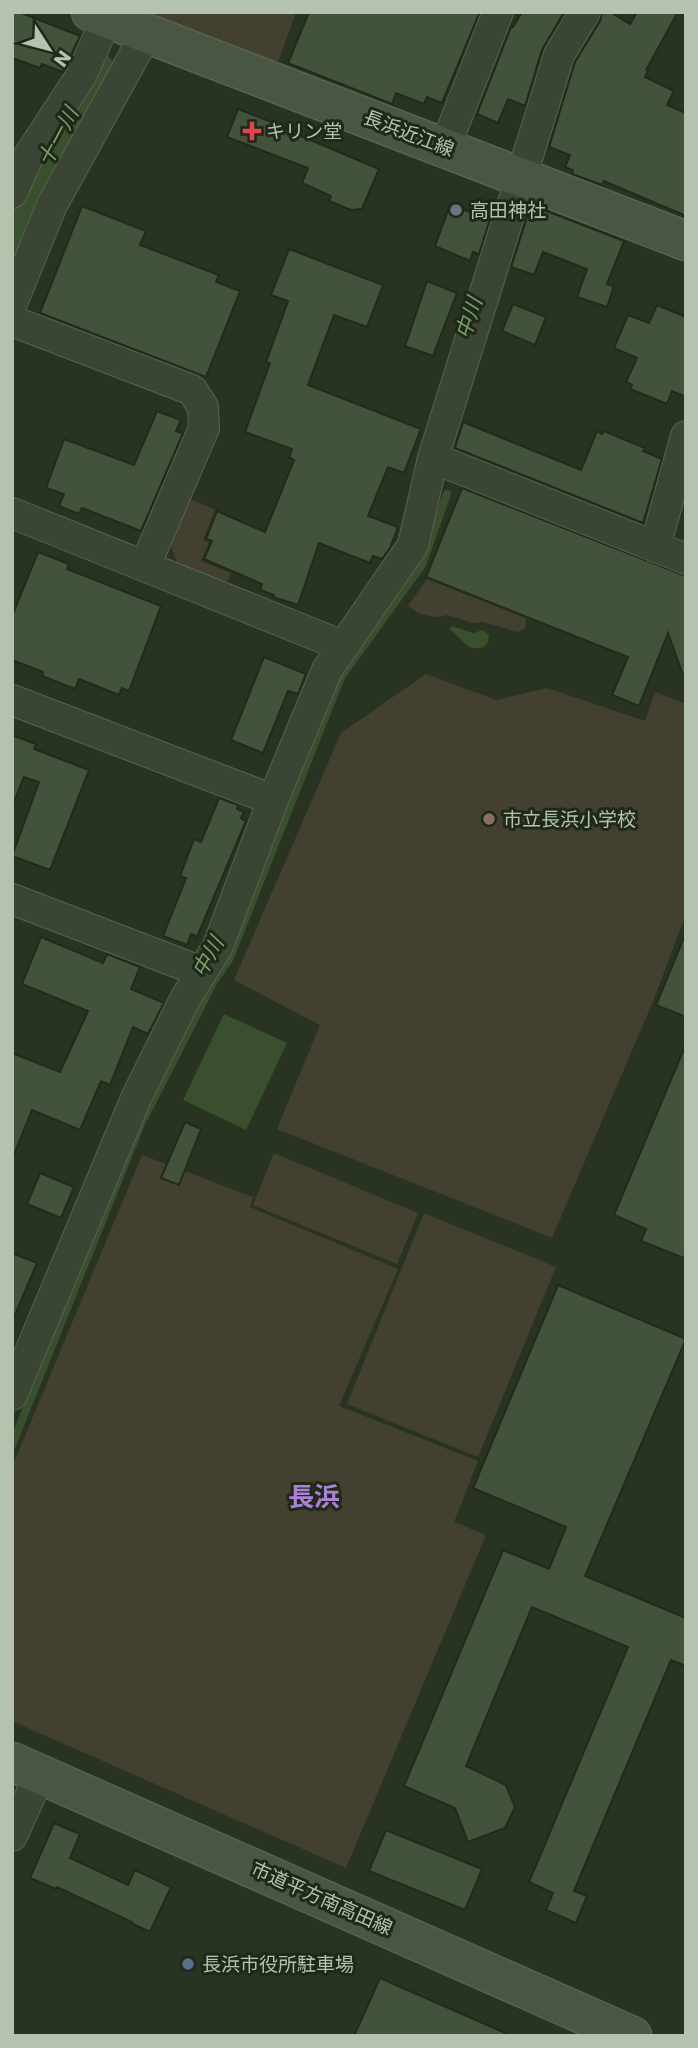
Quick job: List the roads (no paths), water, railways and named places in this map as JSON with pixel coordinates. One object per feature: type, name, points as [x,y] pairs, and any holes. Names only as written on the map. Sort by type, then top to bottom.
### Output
[{"type":"street","points":[[445,147],[498,12]]},
{"type":"street","points":[[12,1395],[137,1096],[185,999],[218,946],[273,800],[327,670],[414,545],[433,458],[559,55],[585,12]]},
{"type":"street","points":[[12,193],[28,157],[81,76],[99,15]]},
{"type":"street","name":"長浜近江線","points":[[99,15],[686,241]]},
{"type":"street","points":[[12,303],[69,170],[146,34]]},
{"type":"street","points":[[12,321],[192,390],[203,407],[204,428],[145,566]]},
{"type":"street","points":[[655,547],[686,436]]},
{"type":"street","points":[[433,458],[686,559]]},
{"type":"street","points":[[12,513],[343,646]]},
{"type":"street","points":[[12,700],[273,800]]},
{"type":"street","points":[[12,898],[202,972]]},
{"type":"street","points":[[12,1836],[26,1768]]},
{"type":"street","name":"市道平方南高田線","points":[[26,1768],[632,2036]]},
{"type":"waterway","name":"十一川","points":[[12,237],[39,173],[94,75]]},
{"type":"waterway","name":"中川","points":[[12,1445],[141,1124],[214,981],[229,960],[341,677],[422,565],[447,494]]},
{"type":"place","name":"キリン堂","points":[[252,131]]},
{"type":"place","name":"高田神社","points":[[456,210]]},
{"type":"place","name":"市立長浜小学校","points":[[489,819]]},
{"type":"place","name":"長浜市役所駐車場","points":[[188,1964]]},
{"type":"district","name":"長浜","points":[[314,1497]]}]
